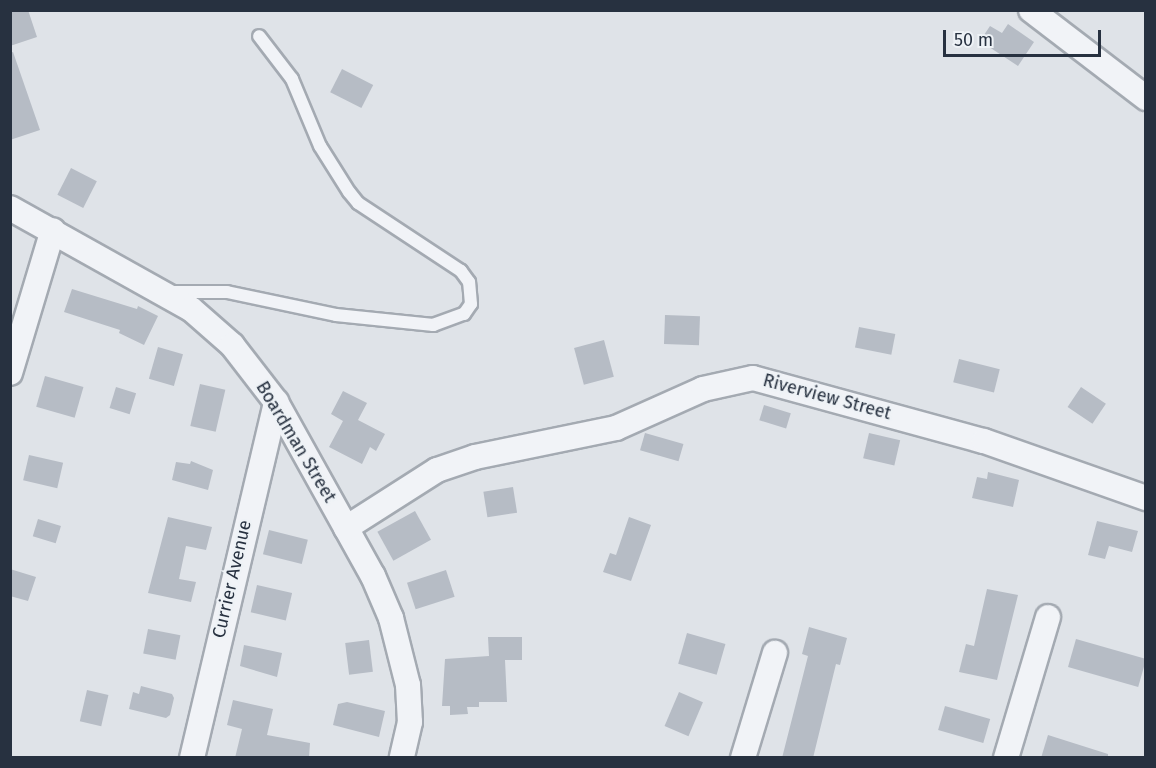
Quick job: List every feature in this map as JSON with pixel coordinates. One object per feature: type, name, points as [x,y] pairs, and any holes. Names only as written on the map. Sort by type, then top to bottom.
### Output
[{"type":"street","points":[[1030,10],[1146,98]]},
{"type":"street","name":"Boardman Street","points":[[10,208],[165,292],[191,309],[232,345],[276,402],[373,576],[400,645],[410,722],[402,758]]},
{"type":"street","points":[[10,373],[53,230]]},
{"type":"street","name":"Riverview Street","points":[[346,528],[437,470],[476,457],[616,428],[703,389],[753,378],[984,441],[1146,498]]},
{"type":"street","name":"Currier Avenue","points":[[192,758],[276,402]]},
{"type":"street","points":[[1006,758],[1048,616]]},
{"type":"street","points":[[743,758],[775,653]]},
{"type":"lane","points":[[165,292],[226,292],[336,315],[433,325],[465,314],[471,304],[469,282],[461,271],[358,203],[349,192],[320,146],[291,79],[259,36]]},
{"type":"building","points":[[10,10],[28,10],[37,37],[10,46]]},
{"type":"building","points":[[1008,24],[1034,42],[1018,66],[980,41],[990,26],[1002,33]]},
{"type":"building","points":[[13,52],[40,130],[10,140],[10,53]]},
{"type":"building","points":[[342,69],[373,85],[361,108],[330,92]]},
{"type":"building","points":[[71,168],[97,181],[83,208],[57,195]]},
{"type":"building","points":[[72,289],[137,309],[138,306],[158,316],[144,345],[119,333],[120,330],[64,312]]},
{"type":"building","points":[[665,315],[700,316],[699,345],[664,344]]},
{"type":"building","points":[[859,327],[895,334],[891,355],[855,348]]},
{"type":"building","points":[[604,340],[614,377],[584,385],[574,348]]},
{"type":"building","points":[[158,347],[183,354],[174,386],[149,379]]},
{"type":"building","points":[[959,359],[1000,369],[994,392],[953,382]]},
{"type":"building","points":[[45,376],[83,387],[75,418],[36,407]]},
{"type":"building","points":[[200,384],[225,390],[216,432],[190,426]]},
{"type":"building","points":[[116,387],[136,393],[130,414],[110,408]]},
{"type":"building","points":[[1081,387],[1106,404],[1092,424],[1068,407]]},
{"type":"building","points":[[343,391],[367,403],[358,420],[385,434],[376,451],[370,447],[362,464],[329,447],[343,421],[331,414]]},
{"type":"building","points":[[764,405],[791,413],[786,428],[759,420]]},
{"type":"building","points":[[645,433],[683,444],[678,461],[640,450]]},
{"type":"building","points":[[869,433],[900,440],[894,466],[863,458]]},
{"type":"building","points":[[29,455],[63,463],[57,488],[23,480]]},
{"type":"building","points":[[191,461],[213,470],[208,490],[172,480],[176,462],[190,464]]},
{"type":"building","points":[[988,472],[1019,480],[1013,507],[972,498],[977,477],[987,479]]},
{"type":"building","points":[[513,487],[517,513],[487,517],[483,492]]},
{"type":"building","points":[[415,511],[431,540],[393,561],[377,532]]},
{"type":"building","points":[[168,517],[212,527],[206,550],[186,546],[179,579],[196,582],[191,602],[148,593]]},
{"type":"building","points":[[629,517],[651,525],[631,581],[603,572],[610,553],[616,555]]},
{"type":"building","points":[[38,519],[61,526],[56,543],[33,536]]},
{"type":"building","points":[[1097,521],[1138,531],[1132,552],[1109,546],[1105,559],[1088,555]]},
{"type":"building","points":[[269,530],[308,540],[302,564],[263,554]]},
{"type":"building","points":[[10,569],[36,577],[28,601],[10,596]]},
{"type":"building","points":[[446,570],[455,597],[416,609],[407,583]]},
{"type":"building","points":[[257,585],[292,593],[286,620],[251,612]]},
{"type":"building","points":[[987,589],[1018,595],[997,680],[959,672],[966,644],[974,646]]},
{"type":"building","points":[[809,627],[847,638],[840,665],[836,664],[813,758],[782,758],[808,656],[802,654]]},
{"type":"building","points":[[148,629],[180,635],[176,660],[143,654]]},
{"type":"building","points":[[687,633],[725,644],[717,675],[678,664]]},
{"type":"building","points":[[488,637],[522,637],[522,660],[505,660],[507,702],[479,702],[479,707],[467,707],[468,714],[450,715],[450,706],[442,706],[445,659],[489,656]]},
{"type":"building","points":[[1076,639],[1146,659],[1138,687],[1068,667]]},
{"type":"building","points":[[369,640],[373,672],[349,675],[345,643]]},
{"type":"building","points":[[244,645],[282,653],[277,677],[240,666]]},
{"type":"building","points":[[141,686],[172,694],[174,698],[170,715],[166,718],[129,709],[133,692],[139,694]]},
{"type":"building","points":[[87,690],[108,695],[101,726],[80,721]]},
{"type":"building","points":[[679,692],[703,702],[688,736],[665,726]]},
{"type":"building","points":[[233,700],[273,709],[267,735],[310,743],[309,758],[235,758],[242,729],[227,725]]},
{"type":"building","points":[[347,702],[385,711],[379,737],[333,725],[338,704]]},
{"type":"building","points":[[945,706],[990,719],[983,743],[938,730]]},
{"type":"building","points":[[1048,735],[1108,754],[1108,758],[1041,758]]}]
